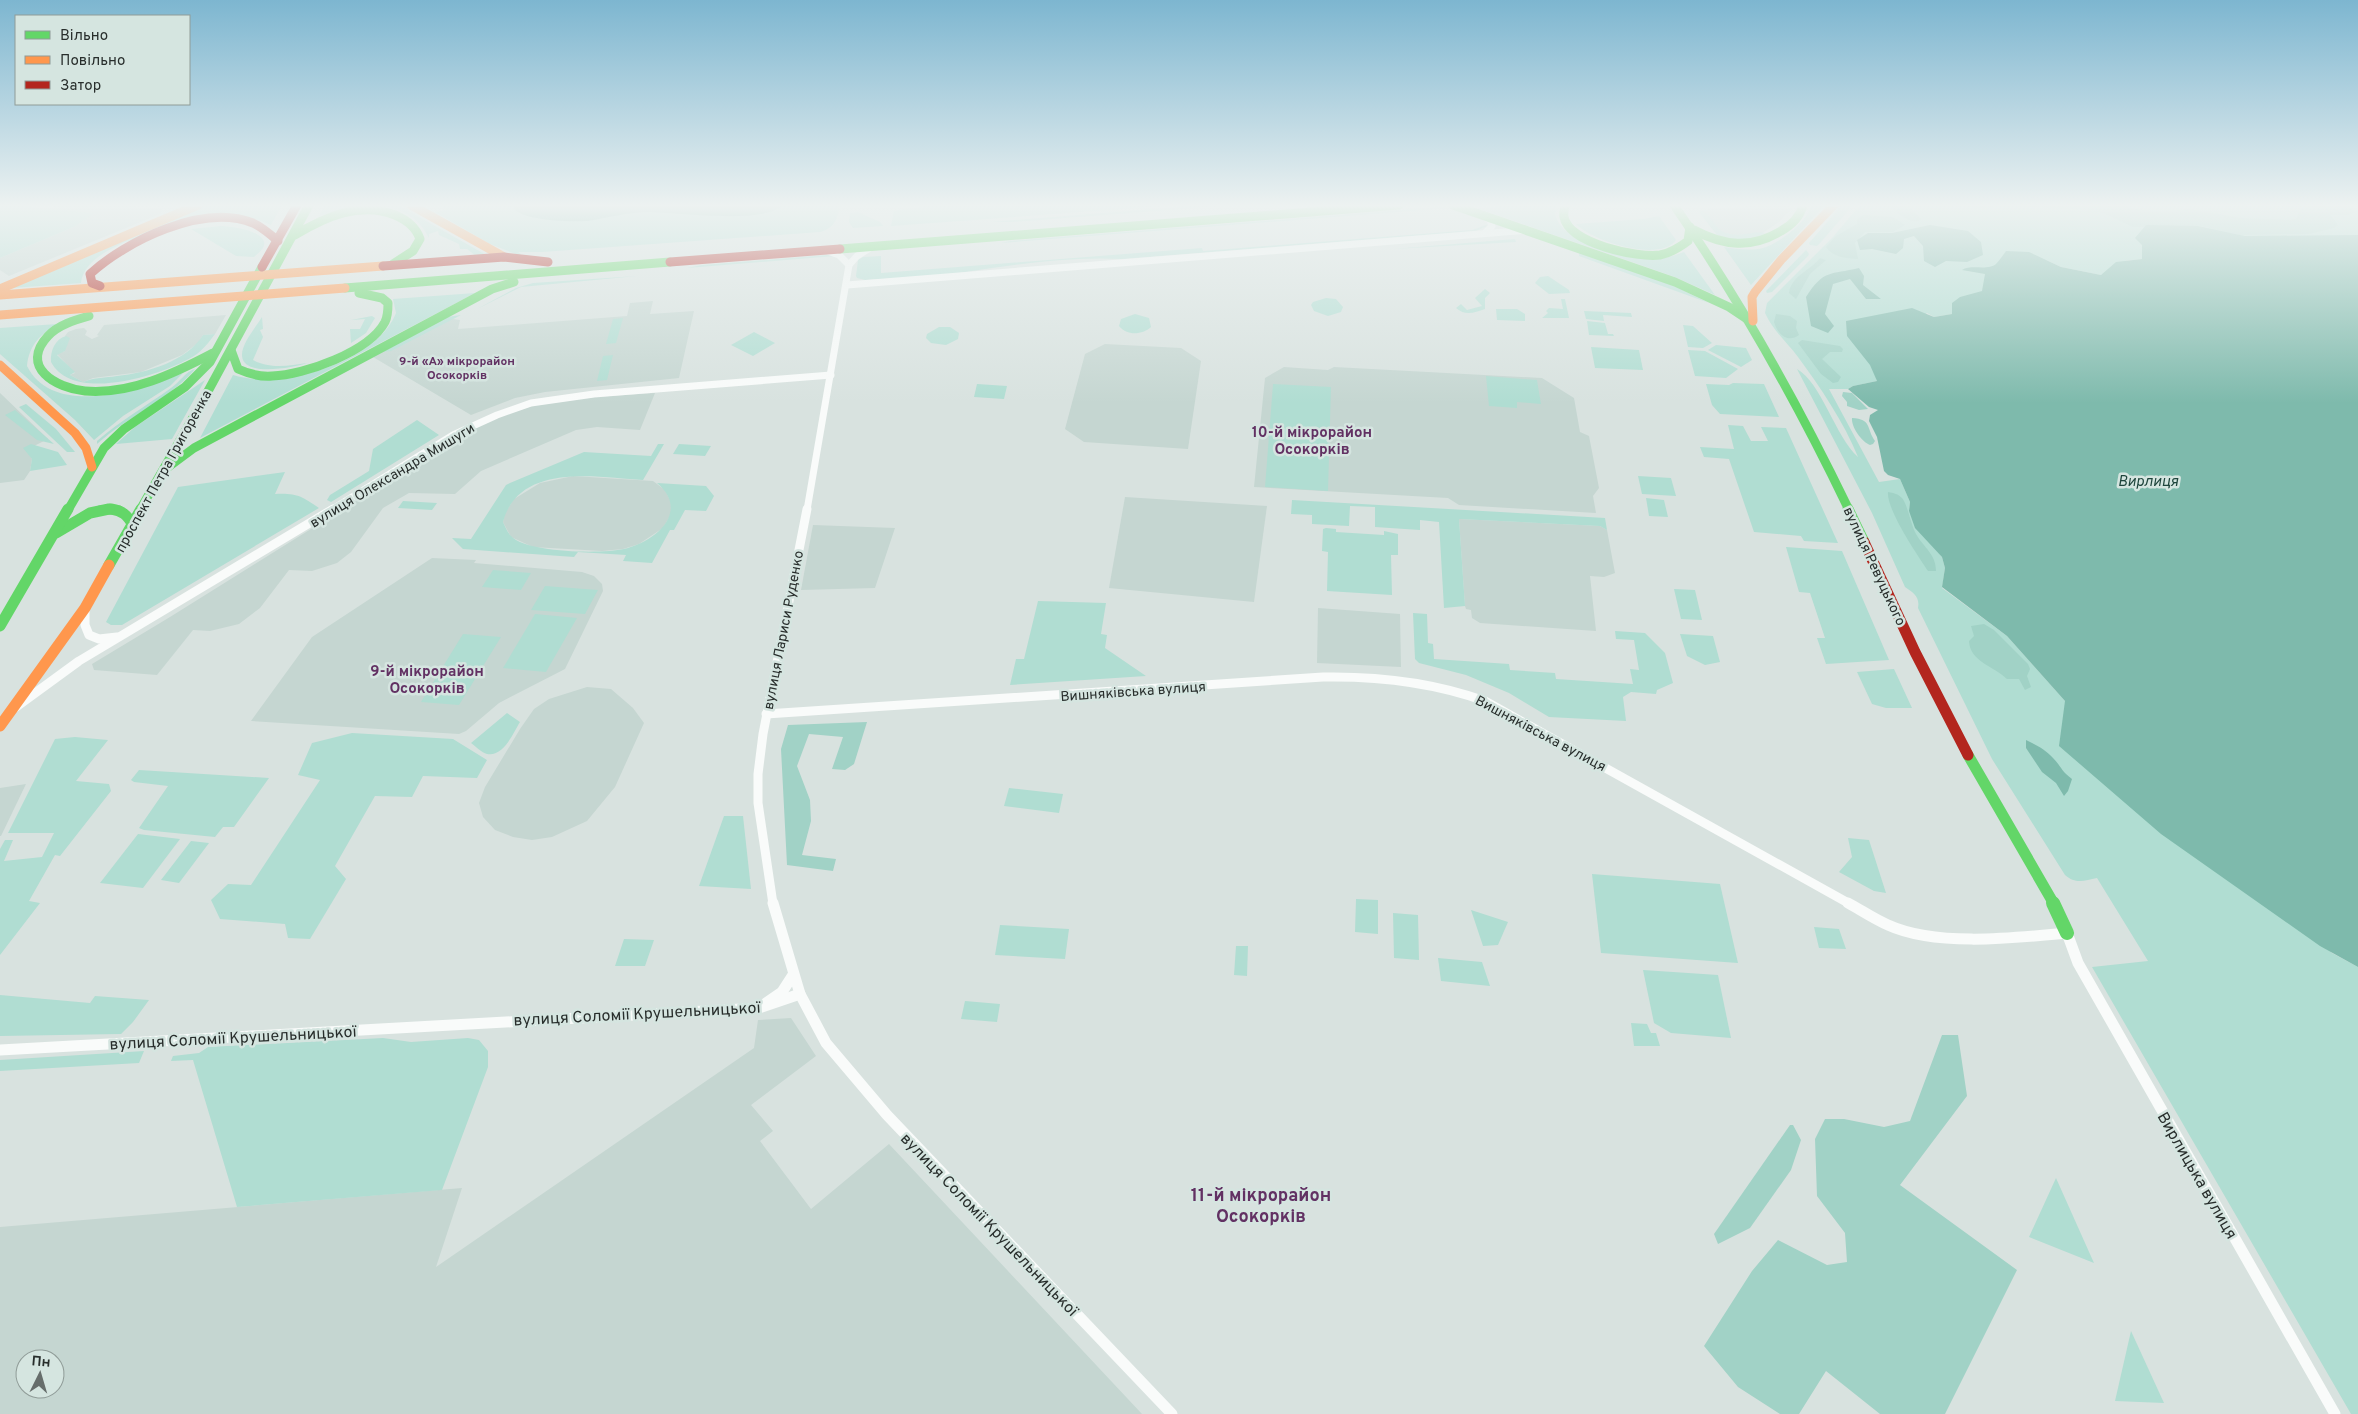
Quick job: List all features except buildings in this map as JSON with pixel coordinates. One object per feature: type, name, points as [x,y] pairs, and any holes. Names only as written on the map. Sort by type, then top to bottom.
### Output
[{"type":"main road","points":[[0,289],[42,271]]},
{"type":"main road","points":[[93,271],[90,274],[92,283],[100,286]]},
{"type":"main road","name":"проспект Петра Григоренка","points":[[0,626],[92,467],[114,437],[185,387],[206,366],[264,271]]},
{"type":"main road","name":"проспект Петра Григоренка","points":[[0,726],[85,608],[231,350],[268,271]]},
{"type":"main road","points":[[0,295],[300,271]]},
{"type":"main road","points":[[0,305],[490,271]]},
{"type":"main road","points":[[0,315],[502,271]]},
{"type":"main road","points":[[163,470],[203,443],[467,302],[492,289],[538,271]]},
{"type":"main road","points":[[1644,271],[1675,282],[1729,307],[1753,324]]},
{"type":"main road","name":"вулиця Ревуцького","points":[[1719,271],[1753,324],[1809,426],[1918,659],[2057,910],[2067,933]]},
{"type":"main road","points":[[1753,324],[1752,298],[1772,271]]},
{"type":"main road","points":[[0,323],[514,282]]},
{"type":"main road","points":[[231,350],[234,363],[239,370],[248,374],[278,376],[295,373],[325,363],[370,340],[384,324],[389,314],[388,303],[382,298],[359,293]]},
{"type":"main road","points":[[89,316],[65,324],[49,335],[43,342],[37,357],[36,365],[40,371],[51,380],[72,390],[106,390],[144,382],[179,370],[217,350]]},
{"type":"main road","points":[[0,365],[75,433],[86,448],[92,467]]},
{"type":"main road","points":[[52,536],[74,520],[104,510],[121,511],[127,515],[132,525]]},
{"type":"street","name":"вулиця Лариси Руденко","points":[[800,994],[772,900],[758,812],[758,774],[766,714],[831,375],[848,271]]},
{"type":"street","points":[[847,285],[1019,271]]},
{"type":"street","name":"вулиця Олександра Мишуги","points":[[10,712],[61,673],[454,435],[506,411],[545,400],[594,394],[831,375]]},
{"type":"street","points":[[0,616],[12,606]]},
{"type":"street","name":"вулиця Олександра Мишуги","points":[[85,608],[85,631],[88,635],[108,638],[127,633]]},
{"type":"street","name":"Вишняківська вулиця","points":[[766,714],[1323,677],[1362,676],[1417,680],[1460,691],[1485,701],[1889,926],[1910,934],[1945,938],[2015,937],[2067,933]]},
{"type":"street","name":"Вирлицька вулиця","points":[[2067,933],[2078,963],[2335,1414]]},
{"type":"street","points":[[758,1008],[782,992],[793,975]]},
{"type":"street","name":"вулиця Соломії Крушельницької","points":[[0,1050],[758,1008],[800,994],[826,1043],[887,1115],[1172,1414]]},
{"type":"shaded area","points":[[1,271],[21,271],[9,276]]},
{"type":"shaded area","points":[[52,271],[85,271],[81,283],[12,288]]},
{"type":"shaded area","points":[[857,271],[881,271],[881,273],[973,271],[936,276],[865,280],[856,276]]},
{"type":"shaded area","points":[[1620,271],[1633,271],[1672,285],[1709,303]]},
{"type":"shaded area","points":[[1658,271],[1698,271],[1715,295]]},
{"type":"shaded area","points":[[1741,271],[1764,271],[1751,285]]},
{"type":"shaded area","points":[[1786,271],[1793,271],[1772,292],[1767,293],[1766,291]]},
{"type":"shaded area","points":[[1799,271],[2023,271],[1982,291],[1952,314],[1934,317],[1927,313],[1870,358],[1877,381],[1853,386],[1848,389],[1829,389],[1879,482],[1900,479],[1910,502],[1909,511],[1942,557],[1945,568],[1942,588],[2007,636],[2065,701],[2332,953],[2358,967],[2358,1414],[2351,1414],[2092,967],[2148,961],[2097,878],[2076,881],[2065,875],[1992,759],[1918,608],[1917,598],[1914,593],[1905,587],[1872,513],[1797,369],[1813,385],[1842,436],[1858,457],[1846,431],[1815,380],[1772,325],[1765,313],[1767,303]]},
{"type":"shaded area","points":[[1805,271],[1813,271],[1796,299],[1789,293],[1793,282]]},
{"type":"shaded area","points":[[2081,271],[2108,271],[2101,275]]},
{"type":"shaded area","points":[[637,276],[521,287],[477,309],[516,288],[533,283]]},
{"type":"shaded area","points":[[1548,276],[1569,290],[1570,293],[1549,294],[1535,283],[1540,277]]},
{"type":"shaded area","points":[[1485,289],[1490,293],[1485,298],[1485,309],[1466,313],[1456,308],[1461,304],[1467,310],[1482,306],[1475,298]]},
{"type":"shaded area","points":[[475,293],[200,438],[233,375],[253,379],[276,379],[325,368],[348,359],[369,346],[385,331],[396,313],[393,299]]},
{"type":"shaded area","points":[[1326,298],[1336,299],[1343,307],[1341,312],[1328,316],[1314,311],[1311,305],[1313,302]]},
{"type":"shaded area","points":[[1561,299],[1565,299],[1569,318],[1542,318],[1548,313],[1546,311],[1549,308],[1563,309]]},
{"type":"shaded area","points":[[653,301],[650,314],[694,311],[679,378],[545,392],[515,398],[471,415],[373,357],[446,318],[460,320],[458,329],[627,316],[630,303]]},
{"type":"shaded area","points":[[1496,309],[1517,309],[1525,314],[1525,321],[1497,320]]},
{"type":"shaded area","points":[[1584,311],[1631,313],[1632,317],[1603,315],[1604,321],[1586,319]]},
{"type":"shaded area","points":[[1135,314],[1149,318],[1151,327],[1143,332],[1130,333],[1119,326],[1121,319]]},
{"type":"shaded area","points":[[1776,314],[1790,316],[1797,321],[1796,328],[1799,335],[1790,338],[1783,336],[1777,330],[1774,322]]},
{"type":"shaded area","points":[[226,315],[215,334],[203,335],[198,343],[182,355],[141,372],[93,378],[83,382],[70,375],[75,373],[57,354],[65,351],[65,336],[68,332],[76,329],[84,328],[87,331],[85,335],[92,339],[99,336],[97,335],[104,325]]},
{"type":"shaded area","points":[[461,315],[391,351],[383,352],[447,317]]},
{"type":"shaded area","points":[[372,316],[375,318],[366,333],[351,343],[350,329],[360,329],[365,319],[351,320]]},
{"type":"shaded area","points":[[262,317],[263,329],[260,330],[263,337],[253,360],[272,366],[307,363],[292,367],[260,369],[245,363],[242,351],[249,336]]},
{"type":"shaded area","points":[[623,318],[616,343],[606,344],[613,319]]},
{"type":"shaded area","points":[[1587,321],[1605,323],[1608,334],[1613,334],[1614,336],[1589,335]]},
{"type":"shaded area","points":[[57,324],[36,341],[30,352],[27,366],[40,382],[57,392],[77,396],[100,396],[145,387],[183,373],[170,386],[123,416],[94,440],[75,420],[0,354],[0,328]]},
{"type":"shaded area","points":[[1683,325],[1693,326],[1712,343],[1703,348],[1688,347]]},
{"type":"shaded area","points":[[939,327],[950,327],[959,333],[958,339],[946,345],[931,343],[926,338],[927,334]]},
{"type":"shaded area","points":[[754,332],[775,343],[753,356],[731,345]]},
{"type":"shaded area","points":[[215,334],[203,349],[194,356],[162,371],[119,382],[98,384],[83,382],[96,378],[153,369],[177,359],[196,344],[203,335]]},
{"type":"shaded area","points":[[66,336],[70,338],[65,351],[57,355],[75,372],[70,375],[83,382],[62,375],[51,362],[54,346]]},
{"type":"shaded area","points":[[1802,340],[1840,346],[1843,349],[1842,352],[1830,352],[1822,359],[1841,377],[1838,382],[1833,383],[1821,374],[1798,343]]},
{"type":"shaded area","points":[[1105,344],[1181,348],[1201,361],[1188,449],[1084,442],[1065,429],[1085,354]]},
{"type":"shaded area","points":[[1716,345],[1746,348],[1752,360],[1741,367],[1708,350]]},
{"type":"shaded area","points":[[1591,347],[1639,350],[1643,370],[1595,368]]},
{"type":"shaded area","points":[[1688,350],[1705,351],[1738,369],[1726,378],[1695,376]]},
{"type":"shaded area","points":[[613,355],[607,380],[597,381],[603,356]]},
{"type":"shaded area","points":[[1284,367],[1328,370],[1334,367],[1542,378],[1574,398],[1580,432],[1589,436],[1599,488],[1593,496],[1596,513],[1459,505],[1448,498],[1254,487],[1265,378]]},
{"type":"shaded area","points":[[195,369],[173,390],[97,444],[97,441],[115,427]]},
{"type":"shaded area","points":[[1486,376],[1537,380],[1541,404],[1517,402],[1517,408],[1489,406]]},
{"type":"shaded area","points":[[205,380],[172,439],[116,444],[135,427]]},
{"type":"shaded area","points":[[1733,383],[1764,384],[1779,417],[1720,414],[1712,405],[1706,384],[1729,385]]},
{"type":"shaded area","points":[[977,384],[1007,386],[1004,399],[974,397]]},
{"type":"shaded area","points":[[1273,384],[1331,387],[1328,491],[1265,487]]},
{"type":"shaded area","points":[[1843,392],[1852,393],[1868,409],[1859,410],[1847,406],[1847,402],[1842,396]]},
{"type":"shaded area","points":[[0,393],[48,439],[26,450],[32,459],[30,471],[24,480],[0,483]]},
{"type":"shaded area","points":[[655,393],[640,430],[597,427],[576,430],[481,471],[455,494],[409,493],[383,508],[351,552],[337,563],[312,571],[289,570],[260,608],[239,624],[210,631],[193,630],[157,675],[94,670],[92,664],[460,436],[485,423],[539,404],[565,399]]},
{"type":"shaded area","points":[[26,404],[56,429],[75,452],[67,452],[19,407]]},
{"type":"shaded area","points":[[15,410],[54,444],[37,440],[5,415]]},
{"type":"shaded area","points":[[1852,418],[1866,422],[1875,441],[1873,444],[1870,445],[1861,438],[1853,426]]},
{"type":"shaded area","points":[[417,420],[439,435],[331,502],[327,500],[330,495],[369,471],[373,449]]},
{"type":"shaded area","points":[[1728,425],[1743,426],[1751,441],[1768,441],[1761,427],[1786,428],[1838,543],[1804,541],[1801,536],[1754,532],[1729,459],[1704,457],[1700,447],[1734,449]]},
{"type":"shaded area","points":[[31,444],[58,452],[67,465],[30,471],[32,459],[23,448]]},
{"type":"shaded area","points":[[658,444],[664,444],[643,480],[583,476],[562,477],[542,482],[525,490],[512,503],[503,522],[511,536],[519,542],[532,546],[565,551],[613,551],[647,540],[665,524],[670,515],[671,505],[667,494],[657,483],[706,486],[714,496],[706,511],[685,510],[674,530],[670,530],[652,563],[623,561],[626,555],[578,552],[574,557],[463,549],[452,538],[471,539],[506,485],[510,483],[584,452],[651,456]]},
{"type":"shaded area","points":[[679,444],[711,446],[705,456],[673,454]]},
{"type":"shaded area","points":[[285,472],[275,494],[298,496],[319,508],[122,625],[111,625],[106,622],[178,487]]},
{"type":"shaded area","points":[[573,476],[653,481],[665,490],[671,502],[671,514],[663,528],[639,544],[623,549],[602,551],[533,547],[511,537],[503,522],[505,513],[514,499],[540,483]]},
{"type":"shaded area","points":[[1638,476],[1671,478],[1676,496],[1642,494]]},
{"type":"shaded area","points":[[1888,492],[1897,495],[1904,501],[1914,530],[1932,556],[1936,571],[1928,571],[1910,544],[1897,521]]},
{"type":"shaded area","points":[[1125,497],[1267,506],[1254,602],[1109,588]]},
{"type":"shaded area","points":[[1646,498],[1664,500],[1668,517],[1649,516]]},
{"type":"shaded area","points":[[1292,500],[1605,518],[1607,530],[1600,526],[1459,519],[1465,606],[1444,608],[1439,522],[1420,520],[1420,530],[1375,527],[1375,507],[1350,506],[1349,526],[1312,524],[1312,515],[1291,514]]},
{"type":"shaded area","points":[[403,501],[437,503],[432,510],[398,508]]},
{"type":"shaded area","points":[[1459,519],[1600,526],[1607,530],[1615,573],[1604,577],[1590,576],[1596,631],[1480,623],[1472,618],[1471,610],[1466,609],[1465,606]]},
{"type":"shaded area","points":[[813,525],[895,528],[875,588],[801,590]]},
{"type":"shaded area","points":[[1323,529],[1336,529],[1336,532],[1384,535],[1384,531],[1398,534],[1398,555],[1391,555],[1392,595],[1327,591],[1328,552],[1322,551]]},
{"type":"shaded area","points":[[1786,547],[1842,551],[1889,660],[1826,664],[1817,638],[1825,638],[1810,593],[1799,592]]},
{"type":"shaded area","points":[[432,558],[476,560],[474,563],[582,572],[594,576],[602,584],[603,591],[565,669],[499,703],[466,731],[459,734],[251,721],[312,637]]},
{"type":"shaded area","points":[[493,570],[531,573],[521,590],[482,587]]},
{"type":"shaded area","points":[[545,586],[598,590],[585,614],[531,610]]},
{"type":"shaded area","points":[[1674,589],[1695,590],[1702,620],[1681,619]]},
{"type":"shaded area","points":[[1038,601],[1106,603],[1101,634],[1107,635],[1105,648],[1146,676],[1010,685],[1016,659],[1024,659]]},
{"type":"shaded area","points":[[1318,608],[1400,614],[1401,667],[1317,663]]},
{"type":"shaded area","points":[[1413,613],[1427,614],[1428,643],[1433,644],[1434,659],[1509,664],[1510,670],[1555,673],[1556,679],[1633,684],[1630,669],[1639,670],[1634,640],[1616,639],[1615,631],[1645,633],[1665,653],[1673,683],[1657,690],[1656,694],[1631,692],[1623,697],[1626,721],[1549,717],[1509,693],[1466,675],[1419,663],[1415,659]]},
{"type":"shaded area","points":[[535,614],[577,618],[546,672],[503,668]]},
{"type":"shaded area","points":[[1984,624],[1994,630],[2028,664],[2030,669],[2027,676],[2031,687],[2025,690],[2019,679],[2007,679],[1978,659],[1974,654],[1970,648],[1969,641],[1974,636],[1971,626]]},
{"type":"shaded area","points":[[463,634],[501,637],[459,705],[421,702]]},
{"type":"shaded area","points":[[1680,634],[1713,636],[1720,662],[1705,665],[1687,656]]},
{"type":"shaded area","points":[[1894,669],[1912,708],[1886,708],[1872,704],[1857,672]]},
{"type":"shaded area","points":[[587,687],[611,689],[633,708],[644,723],[615,787],[587,821],[552,837],[532,840],[513,837],[495,830],[483,817],[479,803],[485,787],[520,729],[534,709],[549,699]]},
{"type":"shaded area","points":[[507,713],[520,722],[503,748],[493,754],[487,754],[471,743]]},
{"type":"shaded area","points":[[867,722],[854,764],[845,770],[832,769],[843,737],[809,734],[797,766],[810,800],[811,821],[802,855],[836,859],[833,871],[787,865],[781,749],[788,725]]},
{"type":"shaded area","points":[[352,733],[453,739],[487,760],[477,778],[423,776],[412,797],[375,796],[335,866],[346,879],[310,939],[288,938],[285,924],[220,919],[211,900],[228,884],[251,885],[320,780],[298,775],[312,743]]},
{"type":"shaded area","points":[[75,737],[108,740],[76,781],[109,784],[111,791],[60,856],[55,855],[29,901],[40,903],[0,955],[0,849],[5,840],[13,840],[4,861],[42,857],[54,833],[8,833],[55,739]]},
{"type":"shaded area","points":[[139,770],[269,778],[234,827],[223,827],[215,837],[139,828],[168,786],[134,782],[131,780]]},
{"type":"shaded area","points":[[26,784],[1,836],[0,836],[0,788]]},
{"type":"shaded area","points":[[1009,788],[1063,794],[1059,813],[1004,806]]},
{"type":"shaded area","points":[[724,816],[743,816],[751,889],[699,886]]},
{"type":"shaded area","points":[[138,834],[180,839],[143,888],[100,883]]},
{"type":"shaded area","points":[[1848,838],[1869,840],[1886,893],[1874,891],[1839,872],[1852,857]]},
{"type":"shaded area","points":[[191,841],[209,843],[179,883],[161,880]]},
{"type":"shaded area","points":[[1592,874],[1720,884],[1738,963],[1601,953]]},
{"type":"shaded area","points":[[1356,899],[1378,900],[1378,934],[1355,932]]},
{"type":"shaded area","points":[[1471,910],[1508,922],[1498,945],[1483,946]]},
{"type":"shaded area","points":[[1393,913],[1418,915],[1419,960],[1394,958]]},
{"type":"shaded area","points":[[1000,925],[1069,929],[1065,959],[995,955]]},
{"type":"shaded area","points":[[1814,927],[1839,929],[1846,949],[1819,948]]},
{"type":"shaded area","points":[[624,939],[654,940],[645,966],[615,966]]},
{"type":"shaded area","points":[[1236,946],[1248,946],[1247,976],[1234,975]]},
{"type":"shaded area","points":[[1438,958],[1482,962],[1490,986],[1441,981]]},
{"type":"shaded area","points":[[1643,970],[1718,975],[1731,1038],[1671,1033],[1654,1023]]},
{"type":"shaded area","points":[[0,995],[90,1003],[95,996],[149,1000],[133,1022],[121,1034],[0,1036]]},
{"type":"shaded area","points":[[965,1001],[1000,1004],[997,1022],[961,1019]]},
{"type":"shaded area","points":[[791,1018],[816,1056],[751,1105],[773,1131],[760,1141],[811,1209],[889,1144],[1142,1414],[0,1414],[0,1227],[462,1188],[436,1267],[754,1048],[758,1020]]},
{"type":"shaded area","points":[[1631,1023],[1647,1024],[1651,1033],[1656,1033],[1660,1046],[1634,1046]]},
{"type":"shaded area","points":[[1942,1035],[1958,1035],[1967,1096],[1900,1185],[2017,1270],[1945,1414],[1880,1414],[1826,1371],[1799,1414],[1780,1414],[1738,1387],[1704,1346],[1752,1271],[1778,1240],[1827,1265],[1847,1262],[1845,1233],[1817,1196],[1815,1139],[1825,1119],[1844,1119],[1884,1127],[1910,1121]]},
{"type":"shaded area","points":[[383,1038],[411,1042],[468,1038],[479,1040],[488,1051],[488,1067],[442,1190],[237,1207],[193,1060],[171,1061],[173,1056],[199,1053],[208,1047]]},
{"type":"shaded area","points":[[144,1051],[139,1063],[0,1071],[0,1060]]},
{"type":"shaded area","points":[[1790,1125],[1793,1125],[1801,1140],[1791,1170],[1750,1228],[1718,1244],[1714,1234]]},
{"type":"shaded area","points":[[2056,1178],[2094,1263],[2029,1237]]},
{"type":"shaded area","points":[[2131,1331],[2164,1403],[2115,1401]]},
{"type":"water","points":[[1861,271],[1864,276],[1863,285],[1881,299],[1866,299],[1850,279],[1833,284],[1825,314],[1834,326],[1828,333],[1811,326],[1806,297],[1823,277],[1834,273]]},
{"type":"water","name":"Вирлиця","points":[[1968,271],[2081,271],[2101,275],[2106,271],[2358,271],[2358,967],[2320,946],[2161,834],[2059,746],[2065,701],[2007,636],[1942,587],[1945,568],[1942,557],[1915,528],[1909,511],[1910,502],[1900,479],[1888,475],[1884,471],[1877,437],[1869,421],[1870,415],[1878,410],[1869,407],[1848,389],[1853,386],[1877,381],[1870,365],[1847,336],[1846,321],[1912,308],[1934,317],[1952,314],[1952,303],[1960,297],[1982,291],[1985,274]]},
{"type":"water","points":[[2026,740],[2047,752],[2072,779],[2064,796],[2056,783],[2042,772],[2026,748]]},
{"type":"traffic: fast","points":[[0,626],[104,448],[124,429],[185,387],[210,362],[260,271]]},
{"type":"traffic: fast","points":[[109,565],[207,393],[273,271]]},
{"type":"traffic: fast","points":[[345,288],[558,271]]},
{"type":"traffic: fast","points":[[1643,271],[1675,282],[1729,307],[1747,319]]},
{"type":"traffic: fast","points":[[1718,271],[1777,369],[1822,455],[1864,542]]},
{"type":"traffic: fast","points":[[167,468],[194,448],[492,289],[514,282]]},
{"type":"traffic: fast","points":[[231,350],[238,369],[253,375],[293,374],[337,358],[356,348],[372,336],[386,320],[388,303],[382,298],[359,293]]},
{"type":"traffic: fast","points":[[89,316],[57,329],[39,347],[36,357],[38,366],[53,381],[64,386],[87,391],[120,389],[184,368],[213,353]]},
{"type":"traffic: fast","points":[[56,533],[90,513],[110,509],[119,510],[127,515],[133,525]]},
{"type":"traffic: fast","points":[[1968,755],[2057,910],[2067,933]]},
{"type":"traffic: slow","points":[[0,289],[42,271]]},
{"type":"traffic: slow","points":[[0,295],[317,271]]},
{"type":"traffic: slow","points":[[1753,321],[1752,297],[1772,271]]},
{"type":"traffic: slow","points":[[0,315],[345,288]]},
{"type":"traffic: slow","points":[[0,365],[75,433],[86,448],[92,467]]},
{"type":"traffic: slow","points":[[0,726],[85,608],[109,565]]},
{"type":"traffic: jam","points":[[93,271],[90,274],[92,283],[100,286]]},
{"type":"traffic: jam","points":[[1864,542],[1915,652],[1968,755]]},
{"type":"district","name":"9-й «А» мікрорайон Осокорків","points":[[457,368]]},
{"type":"district","name":"10-й мікрорайон Осокорків","points":[[1312,440]]},
{"type":"district","name":"9-й мікрорайон Осокорків","points":[[427,680]]},
{"type":"district","name":"11-й мікрорайон Осокорків","points":[[1261,1205]]}]
